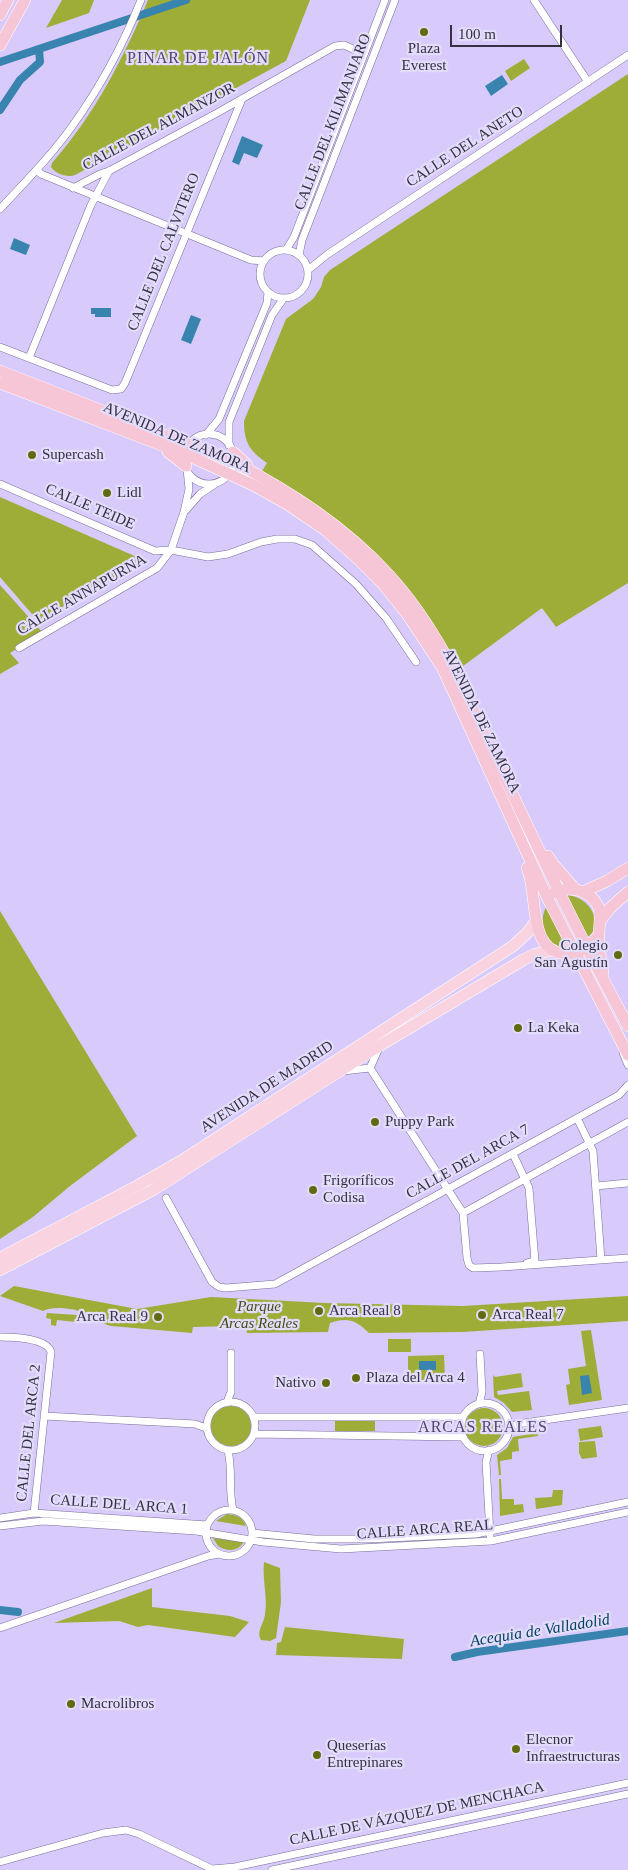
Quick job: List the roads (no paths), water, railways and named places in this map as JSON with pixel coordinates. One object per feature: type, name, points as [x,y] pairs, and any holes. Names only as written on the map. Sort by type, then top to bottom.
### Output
[{"type":"highway","points":[[0,15],[8,0]]},
{"type":"highway","points":[[0,45],[25,0]]},
{"type":"highway","name":"AVENIDA DE ZAMORA","points":[[0,371],[163,440]]},
{"type":"highway","name":"AVENIDA DE ZAMORA","points":[[0,383],[192,451],[232,453],[258,475],[291,494],[330,521],[363,548],[401,589],[434,633],[449,659],[547,897],[581,951],[603,980],[628,1026]]},
{"type":"highway","points":[[163,440],[192,451]]},
{"type":"highway","name":"AVENIDA DE ZAMORA","points":[[192,451],[223,479],[247,483],[287,504],[324,529],[356,557],[407,614],[442,667],[558,890],[615,1032],[628,1055]]},
{"type":"highway","points":[[498,777],[522,803],[554,865],[598,907],[601,920],[599,934],[603,980]]},
{"type":"highway","points":[[498,777],[504,818],[530,875],[536,917],[542,940],[553,950],[565,954],[581,951],[599,934]]},
{"type":"highway","points":[[536,917],[540,906],[547,897],[558,890],[579,890],[607,881],[628,868]]},
{"type":"highway","points":[[601,920],[610,908],[628,892]]},
{"type":"main road","name":"AVENIDA DE MADRID","points":[[0,1258],[181,1161],[513,946],[527,933],[536,917]]},
{"type":"main road","name":"AVENIDA DE MADRID","points":[[0,1270],[153,1190],[379,1046],[523,960],[535,954],[553,950]]},
{"type":"street","points":[[0,209],[64,137],[84,109],[121,47],[141,0]]},
{"type":"street","name":"CALLE DEL KILIMANJARO","points":[[286,250],[294,237],[386,0]]},
{"type":"street","name":"CALLE DEL KILIMANJARO","points":[[298,255],[302,240],[395,0]]},
{"type":"street","points":[[534,0],[588,82]]},
{"type":"street","name":"CALLE DEL ALMANZOR","points":[[73,188],[109,171],[217,113],[335,46],[344,45],[364,54]]},
{"type":"street","name":"CALLE DEL ANETO","points":[[307,267],[628,55]]},
{"type":"street","name":"CALLE DEL CALVITERO","points":[[28,358],[112,390],[117,390],[125,383],[242,99]]},
{"type":"street","points":[[217,113],[226,115],[233,121]]},
{"type":"street","points":[[36,170],[41,174],[96,198],[251,260],[264,260]]},
{"type":"street","points":[[0,347],[28,358],[109,171]]},
{"type":"street","points":[[286,250],[298,255],[307,267],[307,281],[302,289],[293,296],[284,298],[268,292],[261,282],[260,271],[264,260],[272,253],[286,250]]},
{"type":"street","points":[[251,260],[260,271]]},
{"type":"street","points":[[268,292],[267,302],[220,419],[192,451],[189,474],[205,484],[223,479],[232,453],[229,422],[272,315],[284,298]]},
{"type":"street","points":[[192,451],[218,436],[232,453]]},
{"type":"street","name":"CALLE ANNAPURNA","points":[[19,648],[157,568],[171,550],[184,512],[189,489],[192,451]]},
{"type":"street","name":"CALLE ANNAPURNA","points":[[184,512],[200,494],[223,479]]},
{"type":"street","name":"CALLE TEIDE","points":[[0,484],[155,551],[171,550],[208,557],[228,554],[261,542],[277,539],[295,539],[312,545],[356,584],[386,618],[416,662]]},
{"type":"street","points":[[615,1032],[628,1065]]},
{"type":"street","points":[[370,1068],[379,1046]]},
{"type":"street","points":[[339,1072],[370,1068]]},
{"type":"street","points":[[370,1068],[464,1214],[467,1258],[469,1265],[473,1268],[628,1258]]},
{"type":"street","name":"CALLE DEL ARCA 7","points":[[166,1198],[212,1282],[219,1287],[226,1288],[275,1284],[619,1095],[628,1085]]},
{"type":"street","points":[[577,1118],[593,1151],[601,1260]]},
{"type":"street","points":[[464,1214],[628,1122]]},
{"type":"street","points":[[512,1154],[529,1188],[535,1261],[520,1266]]},
{"type":"street","points":[[596,1186],[628,1183]]},
{"type":"street","name":"CALLE DEL ARCA 2","points":[[0,1337],[14,1337],[44,1343],[51,1352],[34,1513]]},
{"type":"street","points":[[231,1353],[231,1402]]},
{"type":"street","points":[[480,1354],[482,1403]]},
{"type":"street","points":[[231,1402],[246,1407],[253,1416],[254,1434],[246,1445],[231,1451],[213,1443],[209,1438],[206,1424],[209,1415],[216,1406],[231,1402]]},
{"type":"street","points":[[482,1403],[492,1404],[502,1411],[508,1425],[502,1443],[485,1450],[470,1446],[463,1437],[461,1424],[469,1408],[482,1403]]},
{"type":"street","points":[[508,1425],[628,1408]]},
{"type":"street","points":[[44,1416],[206,1424]]},
{"type":"street","points":[[253,1416],[463,1417]]},
{"type":"street","points":[[254,1434],[463,1437]]},
{"type":"street","points":[[485,1450],[491,1540]]},
{"type":"street","points":[[230,1510],[231,1451]]},
{"type":"street","name":"CALLE ARCA REAL","points":[[206,1533],[251,1537],[368,1539],[490,1532],[628,1502]]},
{"type":"street","points":[[0,1628],[213,1553],[227,1556],[236,1555],[245,1550],[251,1537],[251,1527],[246,1517],[230,1510],[214,1515],[207,1525],[206,1533],[206,1538],[213,1553]]},
{"type":"street","name":"CALLE ARCA REAL","points":[[251,1537],[326,1549],[491,1540],[628,1512]]},
{"type":"street","name":"CALLE DEL ARCA 1","points":[[0,1518],[34,1513],[207,1525]]},
{"type":"street","name":"CALLE DEL ARCA 1","points":[[0,1526],[43,1521],[206,1533]]},
{"type":"street","points":[[0,1622],[11,1624]]},
{"type":"street","name":"CALLE DE VÁZQUEZ DE MENCHACA","points":[[0,1862],[103,1833],[126,1830],[139,1834],[213,1870],[228,1869],[628,1783]]},
{"type":"street","name":"CALLE DE VÁZQUEZ DE MENCHACA","points":[[272,1870],[628,1794]]},
{"type":"water","points":[[502,75],[508,84],[491,96],[485,86]]},
{"type":"water","points":[[242,136],[263,145],[257,158],[244,153],[239,165],[232,162]]},
{"type":"water","points":[[14,238],[30,245],[26,255],[10,249]]},
{"type":"water","points":[[91,308],[111,308],[111,317],[95,317],[95,314],[91,314]]},
{"type":"water","points":[[191,315],[201,319],[191,344],[181,340]]},
{"type":"water","points":[[419,1361],[436,1361],[436,1370],[419,1370]]},
{"type":"water","points":[[589,1375],[592,1393],[582,1395],[580,1376]]},
{"type":"waterway","points":[[0,62],[186,0]]},
{"type":"waterway","name":"Acequia de Valladolid","points":[[0,110],[20,80],[40,62],[39,49]]},
{"type":"waterway","name":"Acequia de Valladolid","points":[[0,1610],[18,1612]]},
{"type":"waterway","name":"Acequia de Valladolid","points":[[455,1657],[477,1652],[628,1631]]},
{"type":"place","name":"Plaza Everest","points":[[424,32]]},
{"type":"place","name":"Supercash","points":[[32,455]]},
{"type":"place","name":"Lidl","points":[[107,493]]},
{"type":"place","name":"Colegio San Agustín","points":[[618,955]]},
{"type":"place","name":"La Keka","points":[[518,1028]]},
{"type":"place","name":"Puppy Park","points":[[375,1122]]},
{"type":"place","name":"Frigoríficos Codisa","points":[[313,1190]]},
{"type":"place","name":"Arca Real 8","points":[[319,1311]]},
{"type":"place","name":"Arca Real 7","points":[[482,1315]]},
{"type":"place","name":"Arca Real 9","points":[[158,1317]]},
{"type":"place","name":"Plaza del Arca 4","points":[[356,1378]]},
{"type":"place","name":"Nativo","points":[[326,1383]]},
{"type":"place","name":"Macrolibros","points":[[71,1704]]},
{"type":"place","name":"Elecnor Infraestructuras","points":[[516,1749]]},
{"type":"place","name":"Queserías Entrepinares","points":[[317,1755]]},
{"type":"district","name":"PINAR DE JALÓN","points":[[198,59]]},
{"type":"district","name":"ARCAS REALES","points":[[483,1428]]},
{"type":"park label","name":"Parque Arcas Reales","points":[[259,1316]]}]
